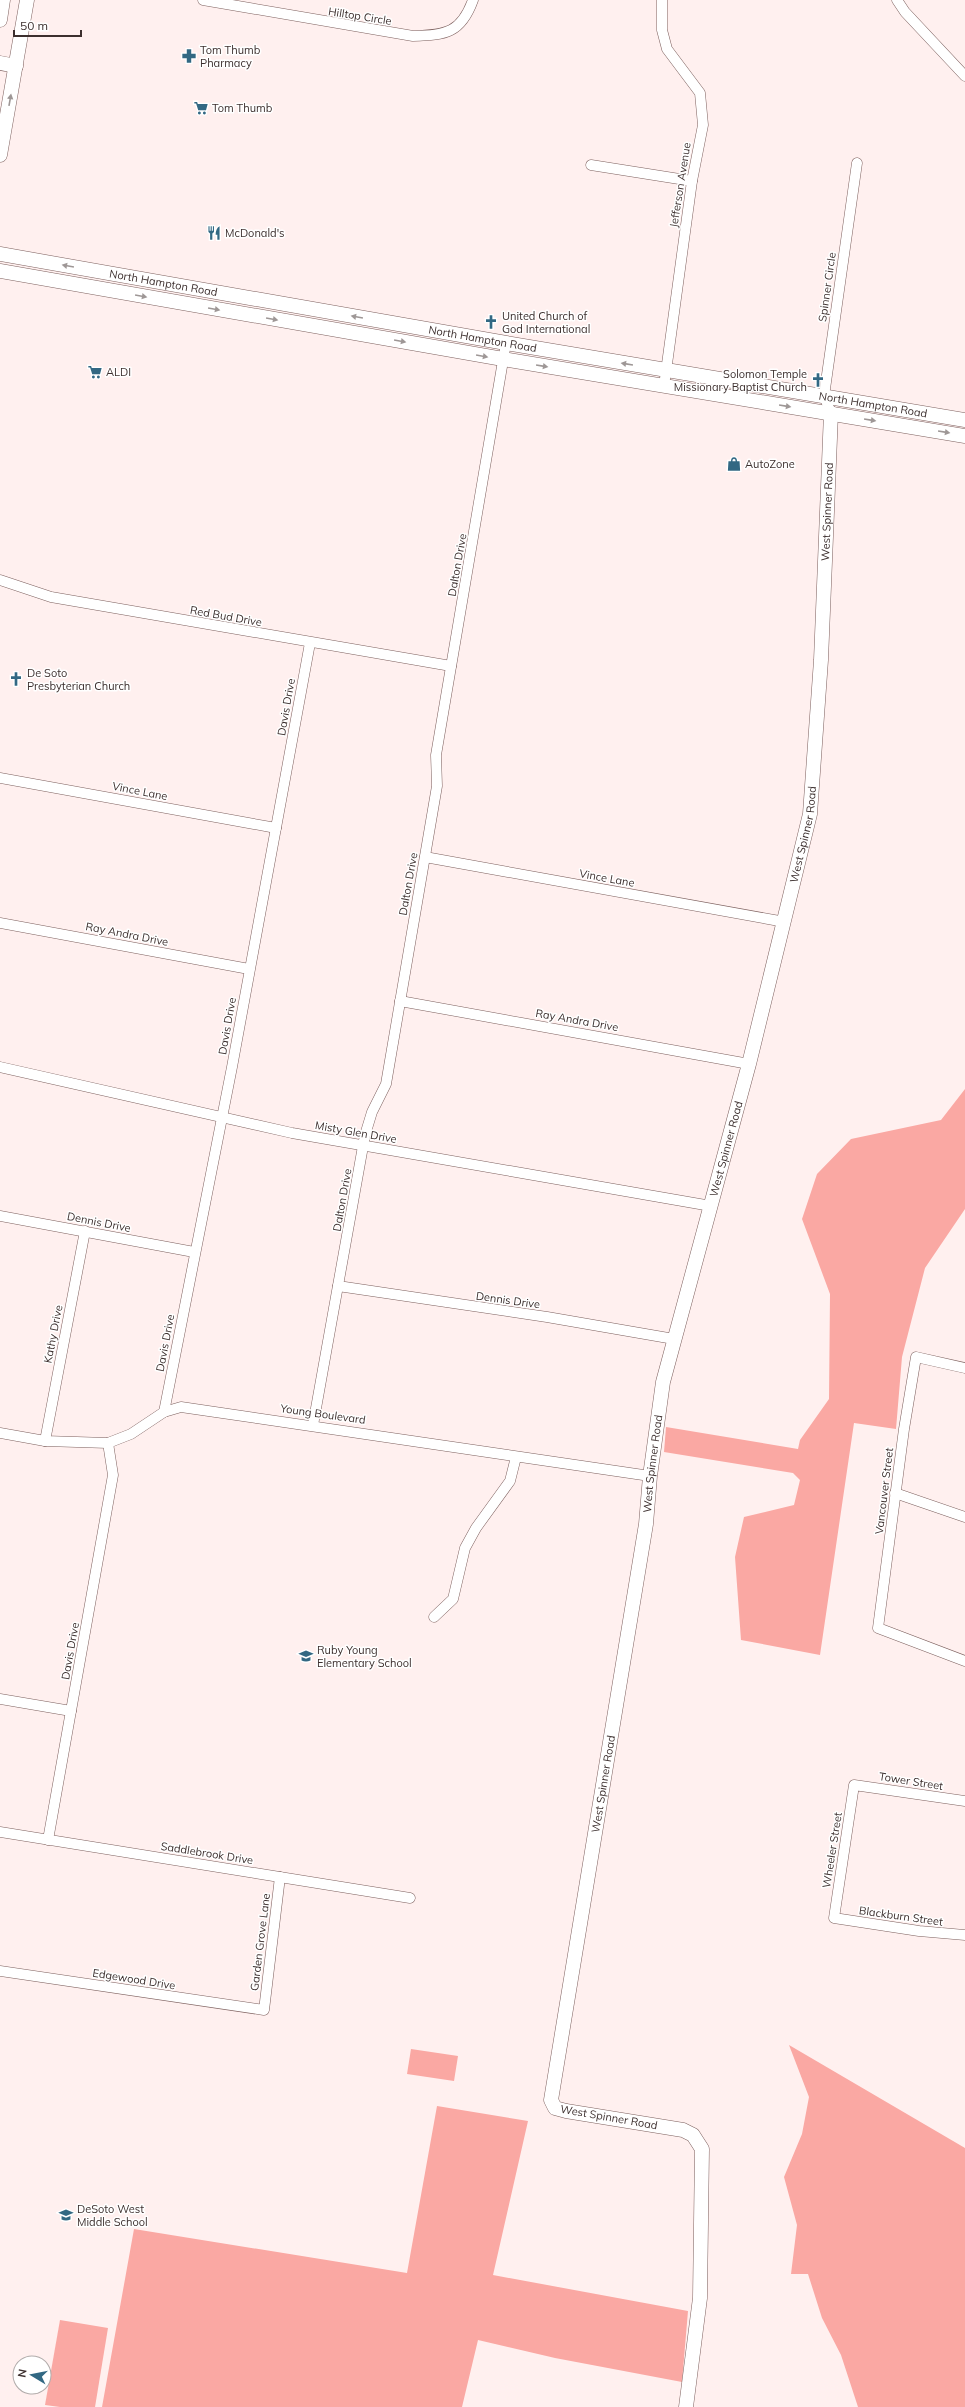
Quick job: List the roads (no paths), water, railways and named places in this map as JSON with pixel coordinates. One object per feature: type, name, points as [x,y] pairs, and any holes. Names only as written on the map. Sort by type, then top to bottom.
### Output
[{"type":"main road","points":[[0,20],[3,0]]},
{"type":"main road","points":[[0,155],[2,134],[16,66],[27,0]]},
{"type":"main road","points":[[0,63],[16,66]]},
{"type":"main road","name":"North Hampton Road","points":[[0,254],[506,344],[965,420]]},
{"type":"main road","name":"North Hampton Road","points":[[0,271],[504,359],[965,436]]},
{"type":"main road","points":[[102,289],[105,272]]},
{"type":"main road","points":[[234,312],[237,296]]},
{"type":"main road","name":"West Spinner Road","points":[[686,2407],[700,2298],[702,2149],[693,2135],[683,2130],[566,2111],[555,2108],[551,2100],[646,1524],[650,1476],[663,1382],[749,1064],[785,922],[810,814],[821,660],[832,414]]},
{"type":"street","name":"Hilltop Circle","points":[[203,0],[413,36],[440,36],[453,29],[468,15],[473,0]]},
{"type":"street","name":"Jefferson Avenue","points":[[662,0],[662,30],[667,49],[700,93],[702,99],[703,125],[692,181],[664,386]]},
{"type":"street","points":[[897,0],[905,12],[965,76]]},
{"type":"street","name":"Spinner Circle","points":[[824,396],[857,163]]},
{"type":"street","points":[[592,165],[692,181]]},
{"type":"street","name":"Dalton Drive","points":[[313,1425],[363,1145],[372,1112],[386,1084],[437,786],[436,756],[506,344]]},
{"type":"street","points":[[824,396],[832,414]]},
{"type":"street","name":"Red Bud Drive","points":[[0,580],[51,597],[451,666]]},
{"type":"street","name":"Davis Drive","points":[[164,1412],[276,828],[310,642]]},
{"type":"street","name":"Vince Lane","points":[[0,778],[276,828]]},
{"type":"street","name":"Vince Lane","points":[[426,857],[785,922]]},
{"type":"street","name":"Ray Andra Drive","points":[[0,923],[249,969]]},
{"type":"street","name":"Ray Andra Drive","points":[[400,1001],[749,1064]]},
{"type":"street","name":"Misty Glen Drive","points":[[0,1067],[292,1133],[711,1206]]},
{"type":"street","name":"Dennis Drive","points":[[0,1216],[194,1252]]},
{"type":"street","name":"Kathy Drive","points":[[45,1441],[85,1231]]},
{"type":"street","name":"Dennis Drive","points":[[338,1286],[547,1317],[674,1339]]},
{"type":"street","name":"Vancouver Street","points":[[965,1368],[916,1357],[895,1493],[878,1628],[965,1662]]},
{"type":"street","name":"Young Boulevard","points":[[0,1433],[45,1441],[108,1443],[131,1434],[164,1412],[181,1407],[313,1425],[516,1457],[650,1476]]},
{"type":"street","name":"Davis Drive","points":[[48,1840],[113,1475],[108,1443]]},
{"type":"street","points":[[434,1618],[453,1599],[465,1548],[476,1528],[510,1481],[516,1457]]},
{"type":"street","points":[[895,1493],[965,1517]]},
{"type":"street","points":[[0,1699],[71,1711]]},
{"type":"street","name":"Tower Street","points":[[854,1785],[965,1800]]},
{"type":"street","name":"Wheeler Street","points":[[834,1918],[854,1785]]},
{"type":"street","name":"Saddlebrook Drive","points":[[0,1832],[410,1898]]},
{"type":"street","name":"Garden Grove Lane","points":[[264,2010],[280,1877]]},
{"type":"street","name":"Blackburn Street","points":[[834,1918],[918,1931],[965,1935]]},
{"type":"street","name":"Edgewood Drive","points":[[0,1971],[264,2010]]},
{"type":"place","name":"Tom Thumb Pharmacy","points":[[189,56]]},
{"type":"place","name":"Tom Thumb","points":[[201,108]]},
{"type":"place","name":"McDonald's","points":[[214,233]]},
{"type":"place","name":"United Church of God International","points":[[491,322]]},
{"type":"place","name":"ALDI","points":[[95,372]]},
{"type":"place","name":"Solomon Temple Missionary Baptist Church","points":[[818,380]]},
{"type":"place","name":"AutoZone","points":[[734,464]]},
{"type":"place","name":"De Soto Presbyterian Church","points":[[16,679]]},
{"type":"place","name":"Ruby Young Elementary School","points":[[306,1656]]},
{"type":"place","name":"DeSoto West Middle School","points":[[66,2215]]}]
